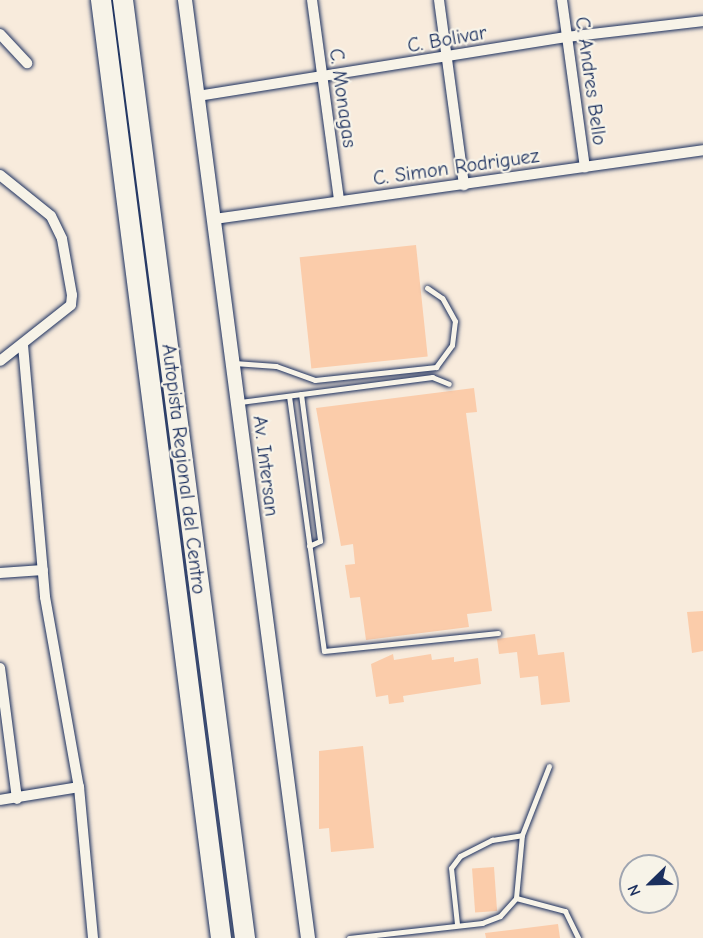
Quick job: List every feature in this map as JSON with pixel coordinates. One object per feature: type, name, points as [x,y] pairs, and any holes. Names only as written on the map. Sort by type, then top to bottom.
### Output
[{"type":"highway","name":"Autopista Regional del Centro","points":[[101,0],[220,938]]},
{"type":"highway","name":"Autopista Regional del Centro","points":[[123,0],[245,938]]},
{"type":"street","name":"Av. Intersan","points":[[185,0],[308,938]]},
{"type":"street","name":"C. Monagas","points":[[312,0],[339,201]]},
{"type":"street","points":[[439,0],[464,185]]},
{"type":"street","name":"C. Andres Bello","points":[[562,0],[585,167]]},
{"type":"street","name":"C. Bolivar","points":[[198,96],[322,78],[567,37],[703,21]]},
{"type":"street","points":[[0,34],[27,63]]},
{"type":"street","name":"C. Simon Rodriguez","points":[[214,219],[703,150]]},
{"type":"street","points":[[0,175],[51,216],[62,239],[72,295],[71,305],[0,361]]},
{"type":"street","points":[[23,345],[43,570],[79,787],[93,938]]},
{"type":"street","points":[[0,573],[43,570]]},
{"type":"street","points":[[0,668],[17,799]]},
{"type":"street","points":[[0,800],[79,787]]},
{"type":"lane","points":[[234,363],[276,366],[315,380],[436,367],[448,355],[455,321],[442,298],[427,288]]},
{"type":"lane","points":[[238,402],[432,377],[449,384]]},
{"type":"lane","points":[[301,394],[320,541],[309,546]]},
{"type":"lane","points":[[289,396],[326,653],[498,633]]},
{"type":"lane","points":[[349,938],[500,916],[516,898],[522,835],[549,766]]},
{"type":"lane","points":[[457,924],[451,868],[460,856],[492,840],[522,835]]},
{"type":"lane","points":[[516,898],[565,911],[578,938]]},
{"type":"building","points":[[416,245],[428,356],[311,369],[300,257]]},
{"type":"building","points":[[474,388],[477,412],[466,413],[492,611],[467,614],[469,627],[366,640],[360,597],[350,598],[345,565],[355,564],[353,544],[341,546],[316,408]]},
{"type":"building","points":[[703,611],[703,651],[692,653],[687,612]]},
{"type":"building","points":[[535,634],[538,655],[564,652],[570,702],[541,705],[538,676],[520,678],[517,652],[499,654],[497,639]]},
{"type":"building","points":[[393,654],[394,660],[431,654],[432,660],[454,657],[454,662],[478,658],[481,684],[403,696],[404,702],[389,704],[388,695],[376,697],[371,664]]},
{"type":"building","points":[[363,746],[374,848],[331,852],[329,828],[319,829],[319,751]]},
{"type":"building","points":[[494,867],[497,911],[475,912],[472,869]]},
{"type":"building","points":[[558,924],[560,938],[486,938],[485,933]]}]
